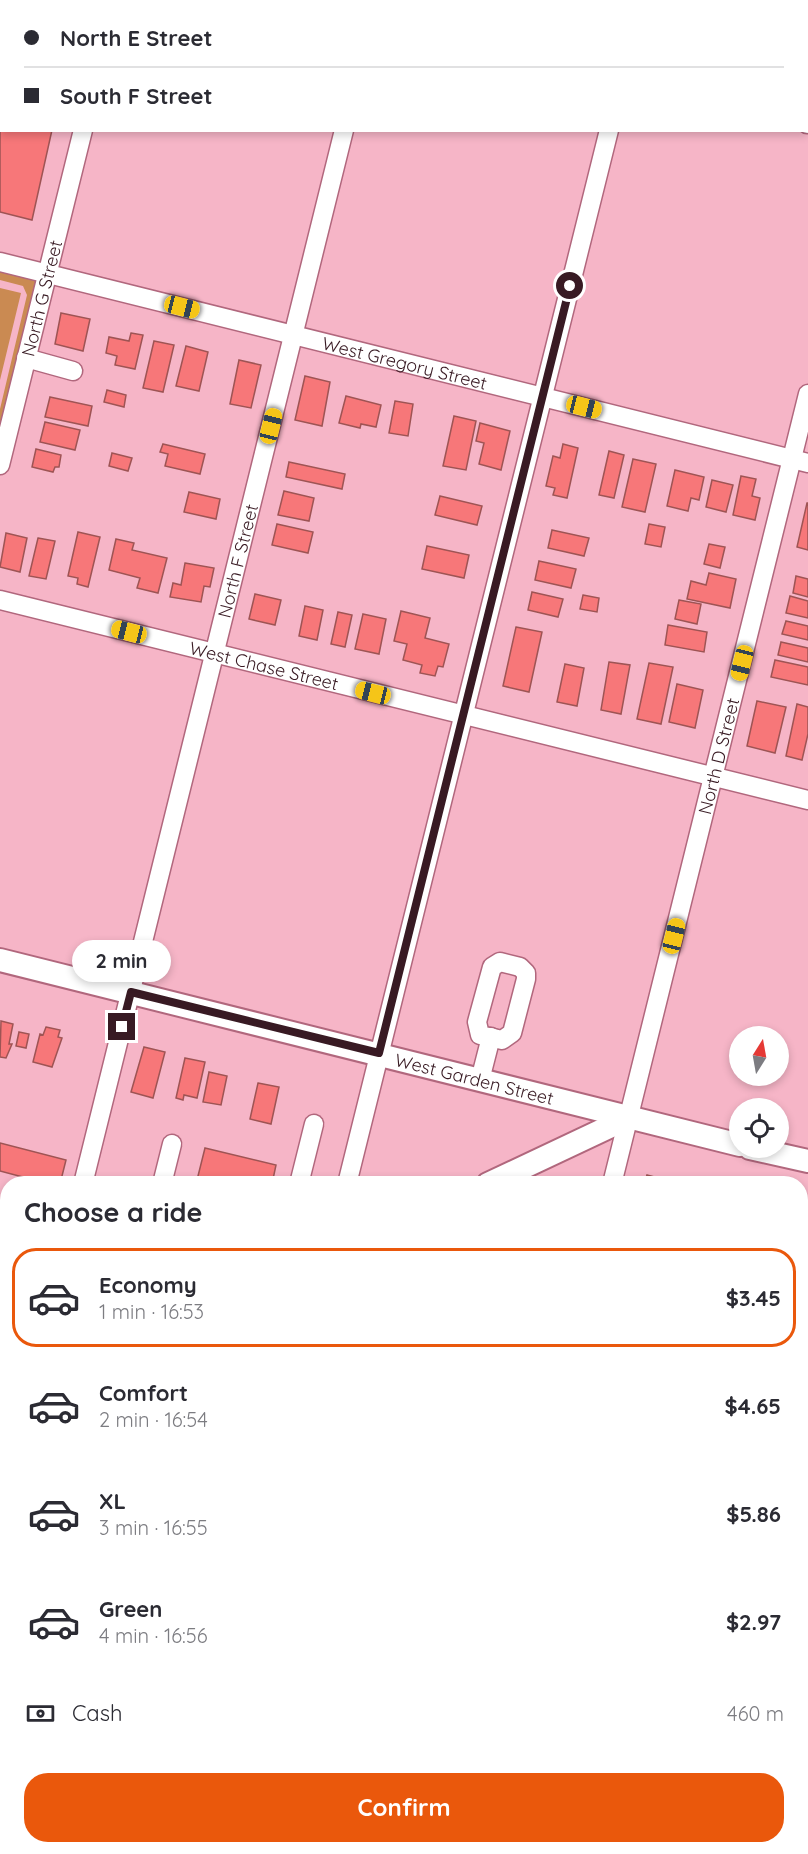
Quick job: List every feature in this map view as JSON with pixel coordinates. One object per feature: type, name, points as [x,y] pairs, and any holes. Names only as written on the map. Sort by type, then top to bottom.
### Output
[{"type":"main road","name":"West Garden Street","points":[[0,960],[729,1142]]},
{"type":"main road","points":[[505,1176],[628,1118]]},
{"type":"main road","points":[[789,1157],[808,1161]]},
{"type":"street","name":"North G Street","points":[[0,465],[82,132]]},
{"type":"street","name":"North F Street","points":[[87,1176],[344,132]]},
{"type":"street","points":[[348,1176],[608,132]]},
{"type":"street","name":"West Gregory Street","points":[[0,262],[800,461]]},
{"type":"street","points":[[26,358],[73,371]]},
{"type":"street","name":"North D Street","points":[[614,1176],[714,777],[800,461],[808,394]]},
{"type":"street","name":"West Chase Street","points":[[0,600],[808,800]]},
{"type":"street","points":[[480,1080],[491,1037]]},
{"type":"street","points":[[301,1176],[314,1124]]},
{"type":"street","points":[[164,1176],[172,1144]]},
{"type":"shaded area","points":[[0,271],[37,280],[0,431],[0,409],[27,295],[23,286],[0,280]]},
{"type":"shaded area","points":[[0,288],[21,293],[0,380]]},
{"type":"building","points":[[0,132],[52,132],[32,220],[0,212]]},
{"type":"building","points":[[61,313],[90,319],[83,351],[55,344]]},
{"type":"building","points":[[131,333],[143,335],[135,369],[115,365],[117,356],[106,353],[109,337],[129,341]]},
{"type":"building","points":[[154,341],[174,345],[163,392],[143,388]]},
{"type":"building","points":[[186,346],[208,352],[199,391],[176,386]]},
{"type":"building","points":[[239,360],[261,365],[251,408],[230,404]]},
{"type":"building","points":[[305,376],[330,382],[322,426],[295,420]]},
{"type":"building","points":[[107,390],[126,395],[124,407],[104,402]]},
{"type":"building","points":[[346,396],[381,405],[376,427],[361,424],[360,428],[339,423]]},
{"type":"building","points":[[50,397],[92,406],[88,426],[45,417]]},
{"type":"building","points":[[395,401],[413,404],[408,436],[389,433]]},
{"type":"building","points":[[454,416],[476,421],[466,470],[443,466]]},
{"type":"building","points":[[45,422],[80,430],[75,450],[40,442]]},
{"type":"building","points":[[480,423],[510,431],[501,470],[479,464],[484,443],[476,441]]},
{"type":"building","points":[[163,444],[205,454],[200,474],[165,466],[168,454],[160,452]]},
{"type":"building","points":[[563,444],[578,448],[567,498],[553,495],[555,488],[546,486],[553,456],[560,458]]},
{"type":"building","points":[[36,449],[61,455],[59,467],[55,467],[53,472],[32,467]]},
{"type":"building","points":[[609,451],[624,455],[614,498],[599,495]]},
{"type":"building","points":[[112,453],[132,458],[128,471],[109,466]]},
{"type":"building","points":[[633,459],[656,464],[645,512],[622,507]]},
{"type":"building","points":[[289,462],[345,474],[342,489],[286,477]]},
{"type":"building","points":[[675,470],[704,477],[699,500],[691,498],[688,511],[667,506]]},
{"type":"building","points":[[741,476],[756,479],[752,496],[760,498],[755,520],[733,515]]},
{"type":"building","points":[[712,480],[733,485],[726,512],[706,507]]},
{"type":"building","points":[[284,491],[314,498],[309,521],[278,515]]},
{"type":"building","points":[[189,492],[220,499],[216,519],[184,512]]},
{"type":"building","points":[[440,496],[482,506],[477,525],[435,515]]},
{"type":"building","points":[[808,503],[808,550],[797,547]]},
{"type":"building","points":[[277,524],[313,532],[308,553],[272,545]]},
{"type":"building","points":[[649,524],[665,527],[661,547],[645,544]]},
{"type":"building","points":[[552,530],[589,538],[584,556],[548,548]]},
{"type":"building","points":[[78,532],[100,537],[88,587],[77,584],[78,578],[68,576]]},
{"type":"building","points":[[6,533],[27,538],[20,572],[0,567]]},
{"type":"building","points":[[38,538],[55,541],[46,579],[29,576]]},
{"type":"building","points":[[116,539],[134,543],[132,550],[167,558],[158,593],[137,588],[140,578],[109,570]]},
{"type":"building","points":[[709,544],[725,547],[720,568],[704,564]]},
{"type":"building","points":[[427,546],[469,555],[464,578],[422,569]]},
{"type":"building","points":[[539,561],[576,569],[571,588],[535,580]]},
{"type":"building","points":[[185,563],[214,568],[210,587],[204,586],[201,602],[170,597],[173,583],[181,585]]},
{"type":"building","points":[[709,573],[736,579],[730,608],[687,599],[691,581],[706,585]]},
{"type":"building","points":[[796,576],[808,579],[808,597],[793,593]]},
{"type":"building","points":[[532,592],[563,599],[558,617],[528,610]]},
{"type":"building","points":[[255,594],[281,600],[275,625],[249,619]]},
{"type":"building","points":[[583,595],[599,598],[597,612],[580,609]]},
{"type":"building","points":[[790,596],[808,601],[808,618],[786,613]]},
{"type":"building","points":[[679,600],[701,604],[697,624],[675,619]]},
{"type":"building","points":[[305,606],[323,610],[317,640],[299,636]]},
{"type":"building","points":[[401,611],[430,618],[425,638],[449,644],[443,667],[438,666],[435,676],[420,673],[422,665],[403,660],[407,644],[394,641]]},
{"type":"building","points":[[338,612],[352,615],[345,647],[331,644]]},
{"type":"building","points":[[363,614],[386,619],[379,654],[355,649]]},
{"type":"building","points":[[786,621],[808,626],[808,640],[782,634]]},
{"type":"building","points":[[668,625],[707,632],[704,652],[665,645]]},
{"type":"building","points":[[516,627],[542,632],[529,692],[503,686]]},
{"type":"building","points":[[781,642],[808,648],[808,662],[778,655]]},
{"type":"building","points":[[775,660],[808,667],[808,685],[771,677]]},
{"type":"building","points":[[609,662],[630,665],[621,714],[601,710]]},
{"type":"building","points":[[649,663],[673,667],[661,724],[637,719]]},
{"type":"building","points":[[565,664],[584,668],[577,706],[557,702]]},
{"type":"building","points":[[677,684],[703,690],[695,728],[669,722]]},
{"type":"building","points":[[757,701],[786,707],[775,753],[747,746]]},
{"type":"building","points":[[797,704],[808,707],[808,734],[802,760],[786,756]]},
{"type":"building","points":[[1,1021],[13,1024],[9,1044],[12,1044],[6,1058],[0,1057]]},
{"type":"building","points":[[46,1027],[60,1030],[58,1037],[62,1038],[52,1067],[33,1062],[40,1034],[43,1035]]},
{"type":"building","points":[[19,1032],[29,1034],[26,1048],[16,1046]]},
{"type":"building","points":[[144,1047],[165,1052],[153,1098],[131,1092]]},
{"type":"building","points":[[185,1058],[205,1062],[197,1098],[184,1095],[183,1100],[176,1098]]},
{"type":"building","points":[[209,1072],[227,1076],[221,1105],[203,1102]]},
{"type":"building","points":[[258,1083],[279,1087],[271,1124],[250,1119]]},
{"type":"building","points":[[0,1143],[66,1160],[62,1176],[19,1176],[0,1171]]},
{"type":"building","points":[[205,1148],[276,1165],[274,1176],[198,1176]]},
{"type":"route","points":[[122,1027],[131,992],[379,1053],[570,286]]}]
